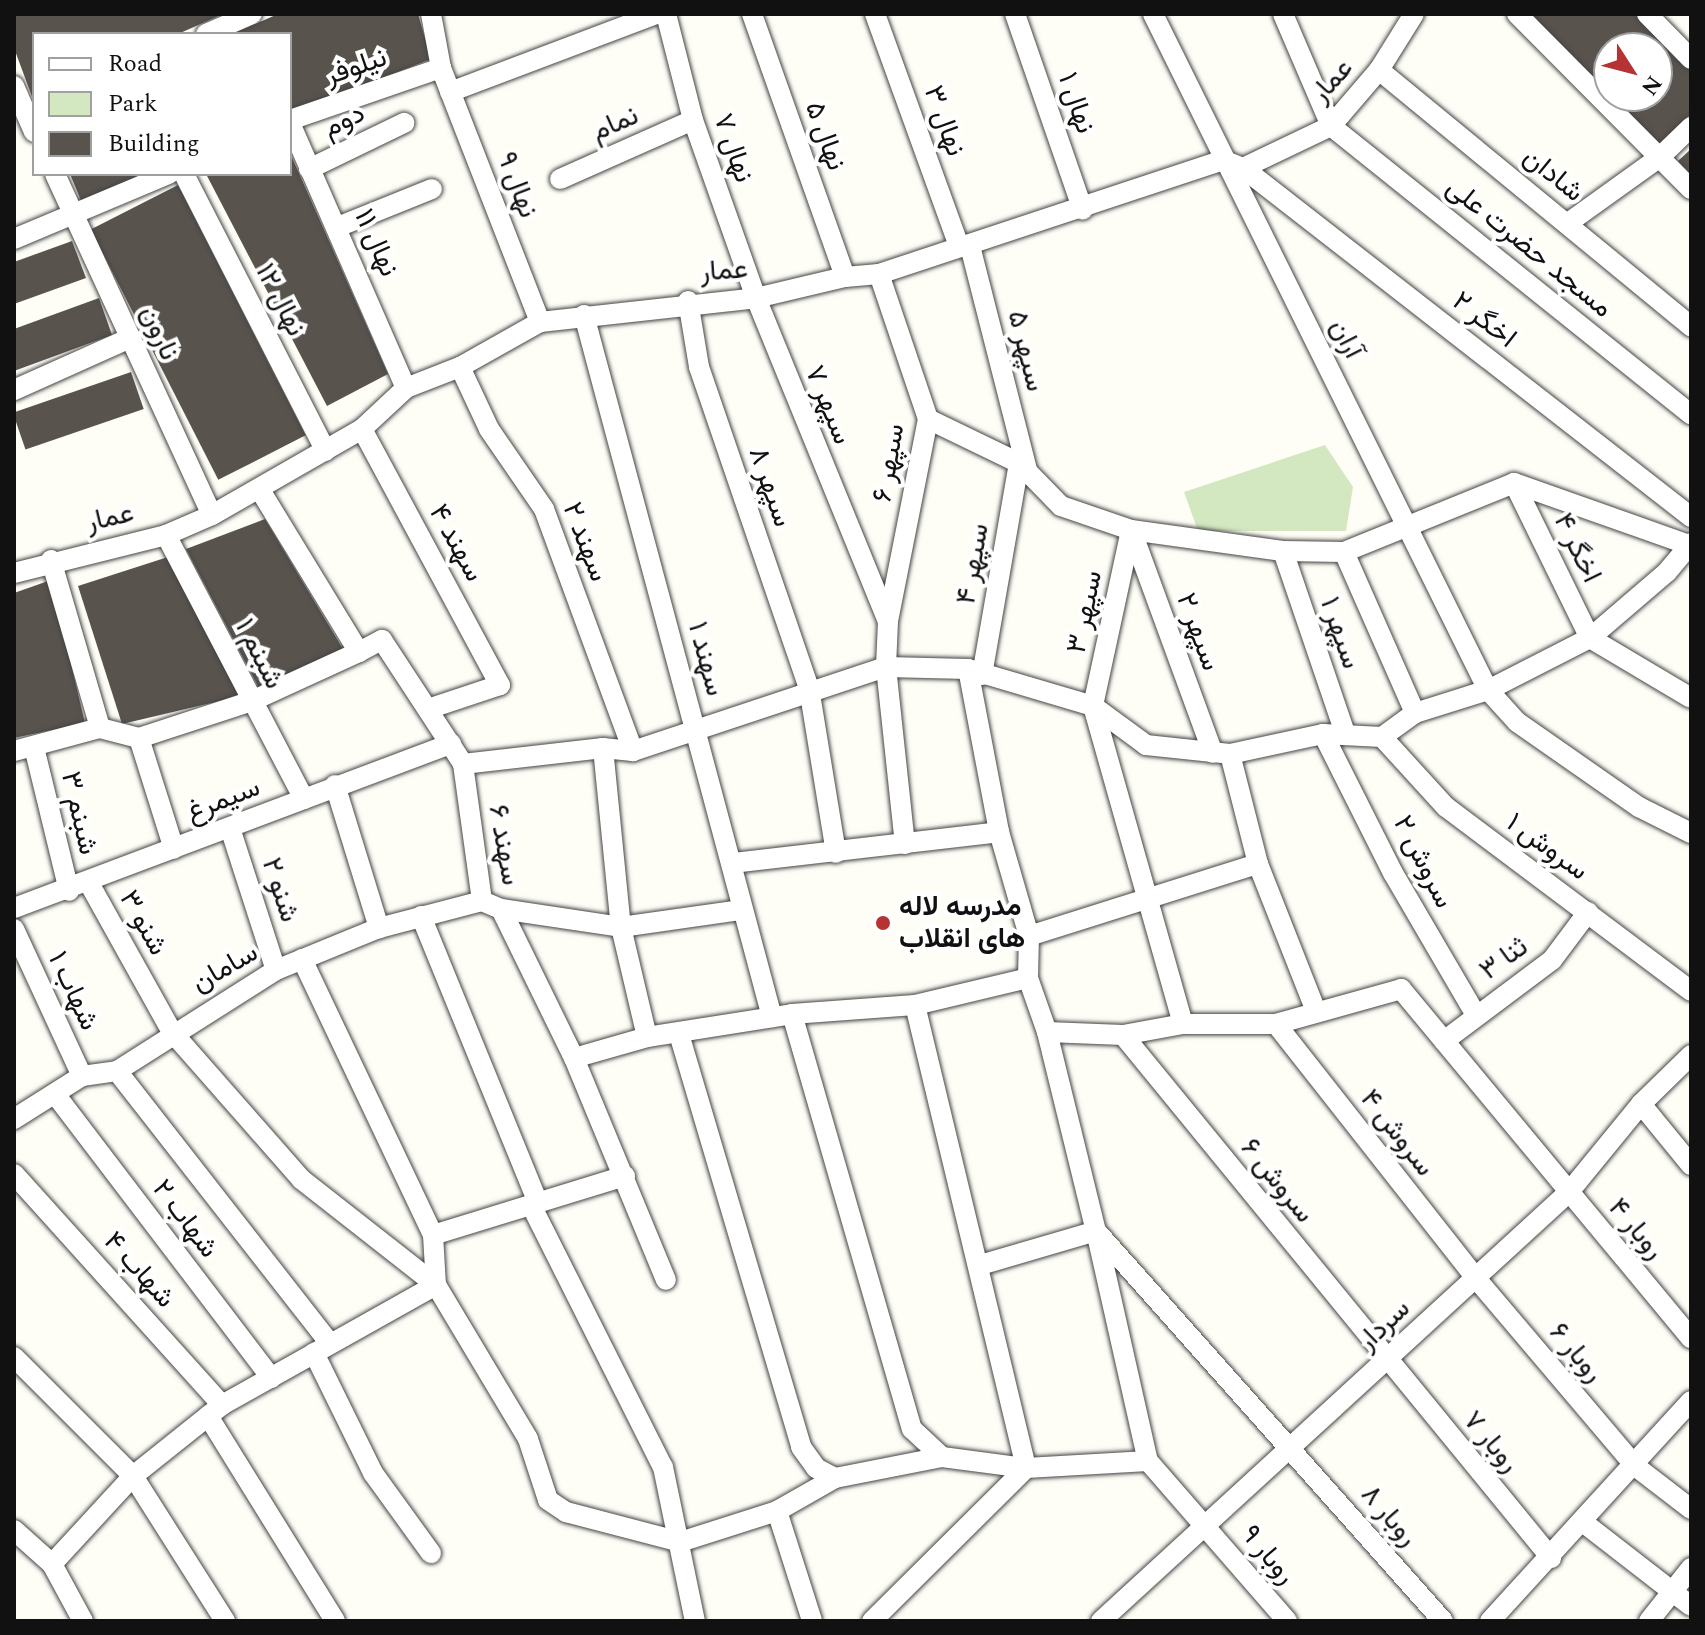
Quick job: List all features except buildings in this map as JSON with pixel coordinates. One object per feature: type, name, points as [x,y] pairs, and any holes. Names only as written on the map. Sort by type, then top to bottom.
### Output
[{"type":"street","points":[[211,32],[252,14]]},
{"type":"street","name":"نهال ۹","points":[[431,14],[441,68],[540,322]]},
{"type":"street","points":[[450,92],[656,14]]},
{"type":"street","name":"نهال ۷","points":[[666,14],[693,120],[756,298]]},
{"type":"street","name":"نهال ۵","points":[[752,14],[845,277]]},
{"type":"street","name":"نهال ۳","points":[[875,14],[965,246]]},
{"type":"street","name":"نهال ۱","points":[[1015,14],[1083,210]]},
{"type":"street","name":"آران","points":[[1153,14],[1223,160],[1409,524],[1488,690],[1517,722],[1626,799],[1691,833]]},
{"type":"street","points":[[1283,14],[1331,126]]},
{"type":"street","points":[[1517,14],[1691,189]]},
{"type":"street","points":[[1647,14],[1691,59]]},
{"type":"street","name":"عمار","points":[[1243,168],[1331,126],[1379,70],[1408,16]]},
{"type":"street","name":"نیلوفر","points":[[292,120],[441,68]]},
{"type":"street","name":"شادان","points":[[1379,70],[1691,326]]},
{"type":"street","points":[[14,86],[29,110]]},
{"type":"street","name":"نمام","points":[[560,179],[693,120]]},
{"type":"street","name":"دوم","points":[[309,169],[404,123]]},
{"type":"street","name":"نهال ۱۱","points":[[292,126],[309,169],[340,226],[406,388]]},
{"type":"street","name":"مسجد حضرت علی","points":[[1331,126],[1691,414]]},
{"type":"street","points":[[1568,223],[1660,157],[1691,127]]},
{"type":"street","points":[[1223,160],[1243,168]]},
{"type":"street","name":"عمار","points":[[14,573],[51,560],[166,535],[212,515],[362,429],[406,388],[460,367],[540,322],[688,301],[756,298],[845,277],[879,274],[1083,210],[1223,160]]},
{"type":"street","name":"اخگر ۲","points":[[1243,168],[1691,517]]},
{"type":"street","name":"نارون","points":[[56,176],[212,515]]},
{"type":"street","points":[[14,239],[76,216],[165,176]]},
{"type":"street","name":"نهال ۱۲","points":[[185,176],[326,451]]},
{"type":"street","points":[[340,226],[432,189]]},
{"type":"street","name":"سپهر ۵","points":[[965,246],[1023,466]]},
{"type":"street","name":"سپهر ۶","points":[[879,274],[928,419],[888,621],[886,667],[905,844]]},
{"type":"street","name":"سپهر ۷","points":[[756,298],[888,621]]},
{"type":"street","name":"سپهر ۸","points":[[688,301],[699,367],[809,688],[836,853]]},
{"type":"street","name":"سهند ۱","points":[[584,315],[733,863],[740,910],[782,1015],[912,1429],[942,1457]]},
{"type":"street","points":[[14,390],[130,338]]},
{"type":"street","name":"سهند ۲","points":[[460,367],[489,429],[544,509],[633,751]]},
{"type":"street","points":[[463,764],[603,748],[633,751],[696,731],[809,688],[886,667],[975,672],[1093,706],[1146,745],[1222,754],[1323,734],[1382,737],[1415,713],[1488,690],[1590,638],[1667,572],[1690,544],[1514,483],[1344,552],[1283,551],[1131,530],[1061,506],[1023,466],[928,419]]},
{"type":"street","name":"سهند ۴","points":[[362,429],[500,685],[428,709]]},
{"type":"street","name":"سپهر ۴","points":[[975,672],[1023,466]]},
{"type":"street","name":"اخگر ۴","points":[[1514,483],[1590,638]]},
{"type":"street","points":[[24,749],[100,728],[139,738],[252,701],[359,652],[260,490]]},
{"type":"street","name":"سپهر ۳","points":[[1093,706],[1131,530]]},
{"type":"street","name":"سپهر ۲","points":[[1131,530],[1222,754],[1258,864],[1315,1009]]},
{"type":"street","name":"شبنم ۱","points":[[166,535],[304,799]]},
{"type":"street","name":"سپهر ۱","points":[[1283,551],[1345,733]]},
{"type":"street","points":[[1344,552],[1415,713]]},
{"type":"street","points":[[51,560],[100,728]]},
{"type":"street","points":[[1590,638],[1691,698]]},
{"type":"street","name":"سهند ۶","points":[[359,652],[382,640],[463,764],[492,905],[574,1058],[666,1280]]},
{"type":"street","points":[[302,959],[433,1235],[436,1285],[528,1439],[548,1500],[566,1512],[680,1542],[777,1511],[835,1478],[942,1457],[1026,1468],[1148,1461],[1047,1032],[1028,978],[1029,936],[999,832],[975,672]]},
{"type":"street","points":[[1093,706],[1183,1024]]},
{"type":"street","name":"سروش ۲","points":[[1323,734],[1393,873],[1476,1015]]},
{"type":"street","name":"سروش ۱","points":[[1382,737],[1446,807],[1691,991]]},
{"type":"street","points":[[139,738],[174,849]]},
{"type":"street","name":"سیمرغ","points":[[14,908],[69,891],[335,785],[451,744]]},
{"type":"street","points":[[603,748],[621,927],[647,1037]]},
{"type":"street","name":"شبنم ۳","points":[[24,749],[69,891]]},
{"type":"street","points":[[335,785],[379,928]]},
{"type":"street","name":"شنو ۲","points":[[230,828],[276,970]]},
{"type":"street","points":[[733,863],[999,832]]},
{"type":"street","points":[[1029,936],[1258,864]]},
{"type":"street","name":"شنو ۳","points":[[89,883],[172,1032],[301,1179],[436,1285]]},
{"type":"street","points":[[492,905],[621,927],[740,910]]},
{"type":"street","name":"سامان","points":[[14,1119],[82,1076],[117,1071],[172,1032],[276,970],[379,928],[421,916],[492,905]]},
{"type":"street","name":"ثنا ۳","points":[[1444,1041],[1552,960],[1588,912]]},
{"type":"street","points":[[421,916],[535,1204],[663,1467],[695,1621]]},
{"type":"street","name":"شهاب ۱","points":[[14,929],[82,1076]]},
{"type":"street","points":[[574,1058],[647,1037],[782,1015],[915,1005],[1028,978]]},
{"type":"street","name":"روبار ۴","points":[[1315,1009],[1401,989],[1691,1338]]},
{"type":"street","points":[[915,1005],[980,1265],[1026,1468]]},
{"type":"street","points":[[1047,1032],[1123,1035],[1183,1024],[1276,1024],[1315,1009]]},
{"type":"street","name":"سروش ۴","points":[[1276,1024],[1474,1276]]},
{"type":"street","points":[[679,1034],[801,1447],[816,1468],[835,1478]]},
{"type":"street","name":"سروش ۶","points":[[1123,1035],[1388,1362]]},
{"type":"street","name":"سردار","points":[[1115,1616],[1206,1525],[1388,1362],[1474,1276],[1569,1192],[1641,1104],[1691,1055]]},
{"type":"street","points":[[117,1071],[322,1349],[373,1473],[431,1553]]},
{"type":"street","name":"شهاب ۲","points":[[55,1094],[271,1378]]},
{"type":"street","points":[[1641,1104],[1691,1165]]},
{"type":"street","name":"شهاب ۴","points":[[14,1174],[215,1410],[335,1621]]},
{"type":"street","points":[[433,1235],[625,1176]]},
{"type":"street","points":[[980,1265],[1096,1231]]},
{"type":"street","name":"روبار ۸","points":[[1096,1231],[1443,1621]]},
{"type":"street","name":"روبار ۶","points":[[1474,1276],[1635,1466],[1691,1509]]},
{"type":"street","points":[[52,1564],[133,1476],[215,1410],[436,1285]]},
{"type":"street","points":[[14,1357],[133,1476],[225,1621]]},
{"type":"street","name":"روبار ۷","points":[[1388,1362],[1551,1558]]},
{"type":"street","points":[[1490,1621],[1584,1523],[1691,1401]]},
{"type":"street","name":"روبار ۹","points":[[1148,1461],[1287,1621]]},
{"type":"street","points":[[872,1621],[1026,1468]]},
{"type":"street","points":[[777,1511],[812,1621]]},
{"type":"street","points":[[1584,1523],[1691,1606]]},
{"type":"street","points":[[14,1530],[52,1564],[83,1621]]},
{"type":"street","points":[[1649,1621],[1691,1568]]},
{"type":"green space","points":[[1325,445],[1353,487],[1346,531],[1198,531],[1184,492]]},
{"type":"place","name":"مدرسه لاله های انقلاب","points":[[883,923]]}]
